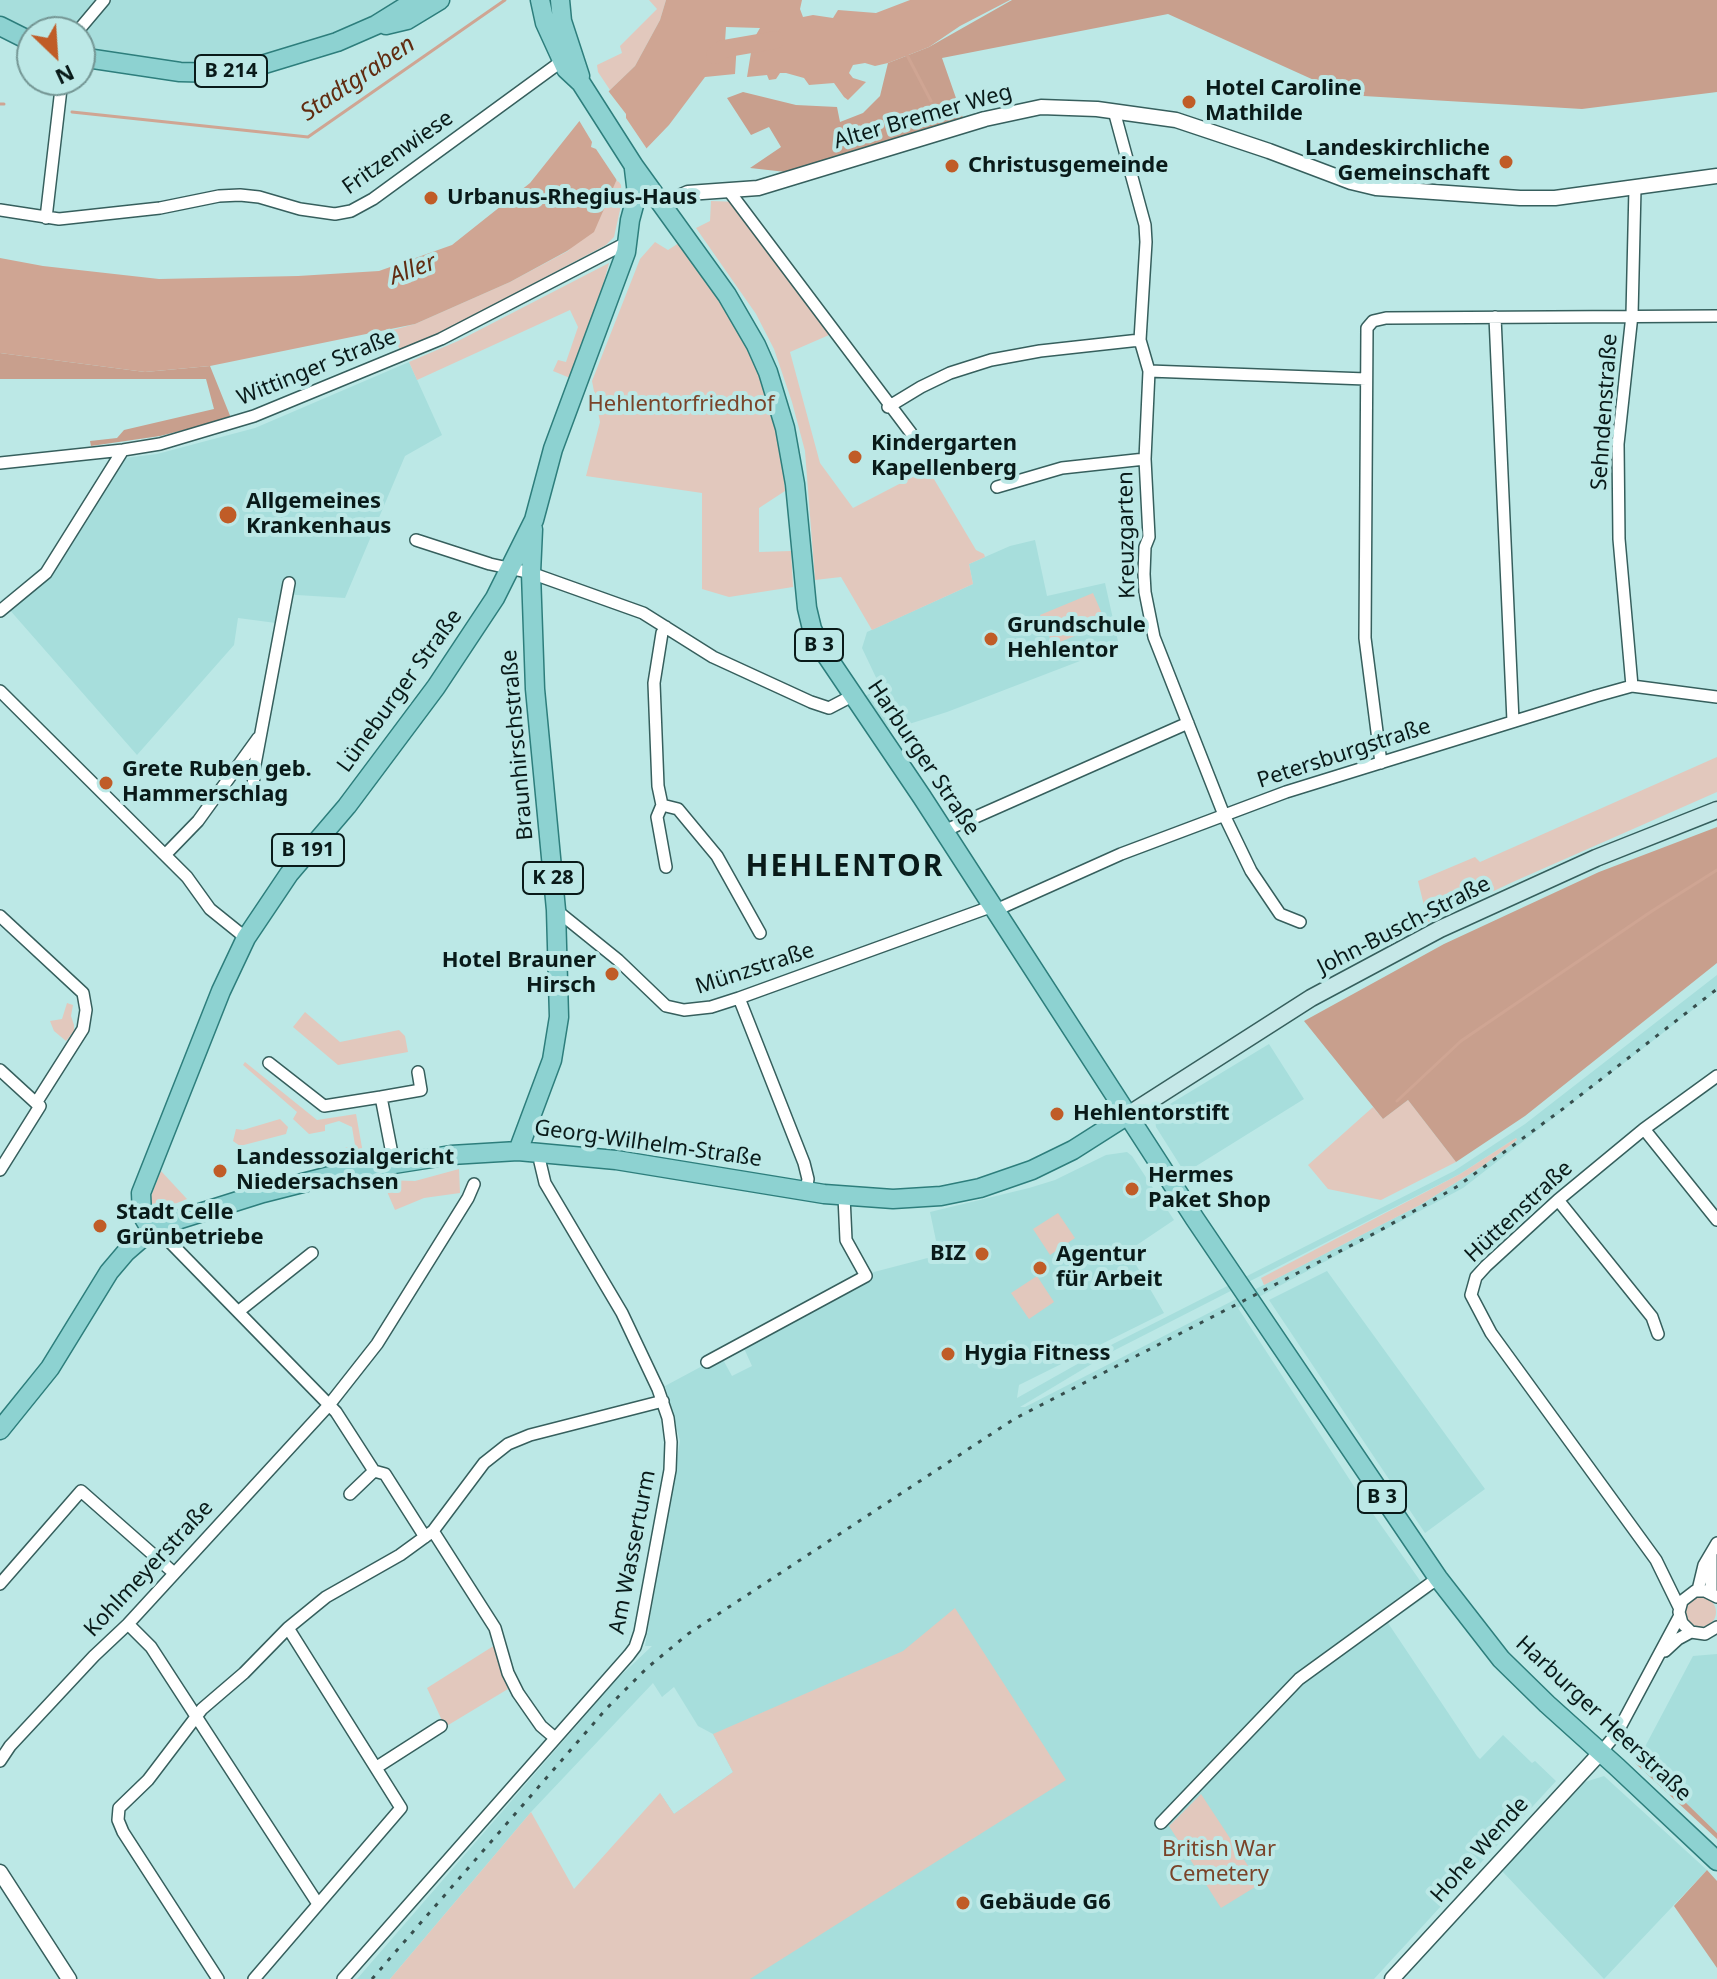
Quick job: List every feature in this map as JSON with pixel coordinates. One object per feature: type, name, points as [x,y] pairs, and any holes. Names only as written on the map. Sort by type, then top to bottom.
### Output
[{"type":"main road","name":"B 214","points":[[96,59],[180,72],[221,73],[270,63],[337,42],[376,25],[416,0]]},
{"type":"main road","name":"B 214","points":[[376,25],[407,20],[440,0]]},
{"type":"main road","name":"B 3","points":[[540,0],[545,23],[562,61],[584,88]]},
{"type":"main road","name":"B 3","points":[[560,0],[562,21],[584,88]]},
{"type":"main road","name":"Harburger Straße","points":[[584,88],[634,166],[743,319],[768,372],[791,455],[809,620],[822,649],[1244,1291]]},
{"type":"main road","name":"Lüneburger Straße","points":[[152,1232],[142,1215],[141,1193],[221,991],[246,938],[289,874],[347,806],[416,715],[495,598],[534,520],[553,449],[608,305],[628,242],[637,194],[634,166]]},
{"type":"main road","name":"Lüneburger Straße","points":[[628,242],[645,217],[661,205]]},
{"type":"main road","name":"Braunhirschstraße","points":[[518,1151],[546,1080],[556,1040],[559,993],[556,910],[535,689],[531,599],[534,520]]},
{"type":"main road","points":[[495,598],[503,591],[512,589],[526,593],[531,599]]},
{"type":"main road","name":"John-Busch-Straße","points":[[1128,1115],[1311,998],[1440,929],[1596,858],[1717,810]]},
{"type":"main road","name":"Georg-Wilhelm-Straße","points":[[0,1430],[50,1368],[114,1264],[152,1232],[196,1212],[263,1193],[394,1164],[451,1155],[518,1151],[616,1160],[844,1196],[941,1196],[980,1188],[1046,1164],[1128,1115]]},
{"type":"main road","name":"Harburger Heerstraße","points":[[1244,1291],[1438,1578],[1501,1659],[1717,1861]]},
{"type":"street","points":[[90,16],[104,0]]},
{"type":"street","name":"Fritzenwiese","points":[[0,210],[46,218],[112,214],[240,195],[300,209],[335,214],[351,211],[384,191],[562,61]]},
{"type":"street","points":[[46,218],[60,96]]},
{"type":"street","name":"Alter Bremer Weg","points":[[661,205],[688,193],[770,185],[1009,113],[1068,106],[1176,120],[1376,188],[1555,198],[1717,176]]},
{"type":"street","name":"Kreuzgarten","points":[[1114,111],[1145,225],[1140,340],[1149,371],[1145,459],[1149,537],[1145,547],[1145,592],[1154,637],[1224,815],[1251,871],[1280,914],[1300,922]]},
{"type":"street","name":"Sehndenstraße","points":[[1632,686],[1619,539],[1618,444],[1632,315],[1635,188]]},
{"type":"street","points":[[729,191],[888,407],[911,433]]},
{"type":"street","name":"Wittinger Straße","points":[[0,463],[123,450],[172,441],[254,416],[441,339],[628,242]]},
{"type":"street","points":[[1381,763],[1365,638],[1367,328],[1373,321],[1386,318],[1717,316]]},
{"type":"street","points":[[1495,317],[1513,721]]},
{"type":"street","points":[[888,407],[950,373],[991,360],[1040,351],[1140,340]]},
{"type":"street","points":[[1149,371],[1366,379]]},
{"type":"street","points":[[0,611],[46,573],[123,450]]},
{"type":"street","points":[[997,487],[1062,468],[1145,459]]},
{"type":"street","points":[[416,540],[531,573],[643,613],[713,657],[770,686],[811,702],[829,708],[852,696]]},
{"type":"street","points":[[253,794],[289,583]]},
{"type":"street","points":[[666,627],[662,633],[654,683],[658,786],[662,805],[657,817],[666,867]]},
{"type":"street","name":"Petersburgstraße","points":[[994,908],[1121,854],[1286,792],[1632,686],[1717,697]]},
{"type":"street","points":[[0,691],[187,877],[210,909],[246,938]]},
{"type":"street","points":[[944,831],[1188,723]]},
{"type":"street","points":[[165,855],[198,821],[261,735]]},
{"type":"street","points":[[662,805],[678,809],[717,856],[760,933]]},
{"type":"street","name":"Münzstraße","points":[[556,910],[618,960],[666,1006],[684,1010],[739,998],[994,908]]},
{"type":"street","points":[[0,916],[83,993],[86,1010],[83,1029],[36,1103]]},
{"type":"street","points":[[739,998],[804,1163],[808,1179],[806,1191]]},
{"type":"street","points":[[269,1063],[324,1106],[421,1090],[418,1072]]},
{"type":"street","points":[[0,1070],[40,1106],[0,1170]]},
{"type":"street","name":"Hüttenstraße","points":[[1663,1572],[1491,1333],[1471,1295],[1476,1277],[1558,1200],[1644,1129],[1717,1076]]},
{"type":"street","points":[[381,1097],[394,1164]]},
{"type":"street","points":[[1644,1129],[1717,1220]]},
{"type":"street","name":"Am Wasserturm","points":[[343,1979],[629,1655],[638,1640],[671,1453],[671,1435],[663,1401],[616,1301],[545,1183],[541,1152]]},
{"type":"street","name":"Kohlmeyerstraße","points":[[0,1761],[10,1746],[128,1624],[329,1405],[377,1344],[474,1184]]},
{"type":"street","points":[[707,1362],[866,1276],[846,1240],[844,1196]]},
{"type":"street","points":[[1558,1200],[1652,1317],[1658,1334]]},
{"type":"street","points":[[152,1232],[164,1236],[239,1311],[329,1405],[374,1471],[385,1474],[495,1628],[508,1673],[518,1693],[541,1726],[555,1738]]},
{"type":"street","points":[[239,1311],[312,1253]]},
{"type":"street","points":[[218,1979],[118,1820],[119,1808],[148,1780],[196,1716],[301,1615],[429,1534],[484,1463],[508,1444],[530,1435],[663,1401]]},
{"type":"street","points":[[350,1494],[374,1471]]},
{"type":"street","points":[[0,1584],[81,1491],[174,1573]]},
{"type":"street","points":[[1663,1572],[1695,1591],[1714,1595],[1714,1549]]},
{"type":"street","points":[[1601,1752],[1617,1733],[1662,1654],[1679,1612],[1695,1591],[1704,1565],[1714,1549]]},
{"type":"street","points":[[1663,1572],[1679,1612],[1691,1632]]},
{"type":"street","points":[[1161,1823],[1299,1679],[1438,1578]]},
{"type":"street","points":[[128,1624],[151,1647],[318,1904]]},
{"type":"street","points":[[1662,1654],[1691,1632],[1705,1634],[1717,1627]]},
{"type":"street","points":[[254,1979],[401,1808],[288,1628]]},
{"type":"street","points":[[377,1767],[441,1726]]},
{"type":"street","name":"Hohe Wende","points":[[1392,1979],[1601,1752]]},
{"type":"street","points":[[0,1872],[69,1979]]},
{"type":"shaded area","points":[[0,0],[405,0],[359,28],[253,61],[209,65],[154,65],[96,53],[96,16],[16,16],[16,26],[0,21]]},
{"type":"shaded area","points":[[1012,0],[1717,0],[1717,92],[1582,109],[1347,95],[1168,14],[942,58],[963,118],[786,172],[750,168],[781,147],[769,127],[751,135],[727,98],[743,92],[796,105],[837,107],[840,122],[863,113],[880,96],[888,63],[929,47]]},
{"type":"shaded area","points":[[0,353],[145,372],[210,366],[231,418],[160,436],[91,446],[90,441],[117,438],[124,430],[214,409],[206,379],[0,379]]},
{"type":"shaded area","name":"Allgemeines Krankenhaus","points":[[409,362],[442,435],[405,456],[345,598],[281,594],[276,623],[238,618],[234,645],[137,755],[1,600],[41,570],[109,460],[157,454],[255,428]]},
{"type":"shaded area","name":"Grundschule Hehlentor","points":[[1035,540],[1047,596],[1105,583],[1119,646],[947,712],[890,730],[865,696],[881,688],[862,648],[867,632],[973,584],[969,564],[1010,546]]},
{"type":"shaded area","points":[[1717,827],[1717,963],[1525,1116],[1456,1162],[1408,1100],[1383,1119],[1304,1021],[1444,944],[1599,872]]},
{"type":"shaded area","points":[[1717,975],[1717,991],[1463,1188],[1238,1308],[1359,1494],[1431,1593],[1388,1623],[1477,1756],[1480,1759],[1503,1735],[1556,1781],[1374,1979],[688,1979],[660,1793],[674,1814],[733,1772],[713,1734],[698,1726],[674,1687],[662,1697],[653,1683],[531,1812],[390,1979],[357,1979],[617,1679],[652,1646],[645,1646],[680,1441],[665,1386],[721,1356],[732,1376],[752,1366],[742,1344],[874,1272],[939,1255],[930,1212],[1029,1188],[1055,1180],[1106,1155],[1127,1152],[1174,1220],[1128,1251],[1164,1313],[1019,1385],[1017,1398],[1113,1344],[1454,1171],[1525,1124]],"holes":[[[1517,1140],[1420,1205],[1020,1407],[1115,1350],[1460,1174]]]},
{"type":"shaded area","points":[[1269,1044],[1304,1099],[1185,1173],[1156,1127],[1155,1119],[1160,1110]]},
{"type":"shaded area","points":[[1327,1271],[1485,1489],[1425,1533],[1269,1300]]},
{"type":"shaded area","points":[[1717,1654],[1717,1833],[1639,1758],[1693,1656]]},
{"type":"shaded area","points":[[1635,1763],[1647,1765],[1717,1833],[1717,1839]]},
{"type":"shaded area","points":[[1604,1776],[1707,1870],[1604,1979],[1502,1871],[1585,1782]]},
{"type":"shaded area","points":[[1707,1870],[1717,1881],[1717,1968],[1674,1906]]},
{"type":"green space","points":[[649,0],[666,0],[660,20],[635,66],[610,90],[597,65],[622,53],[620,46],[657,9]]},
{"type":"green space","points":[[617,179],[621,185],[622,201],[614,237],[606,245],[401,351],[389,331],[415,324],[510,282],[568,251],[605,205]]},
{"type":"green space","name":"Hehlentorfriedhof","points":[[711,201],[741,202],[836,332],[790,352],[820,463],[853,508],[928,469],[976,550],[984,554],[985,557],[969,564],[973,584],[872,630],[841,577],[815,580],[805,451],[792,402],[774,349],[756,314],[696,228],[710,221]]},
{"type":"green space","name":"Hehlentorfriedhof","points":[[682,241],[722,299],[747,343],[768,399],[781,450],[785,491],[759,508],[759,552],[791,551],[793,587],[729,597],[702,589],[702,493],[586,476],[600,422],[592,381],[640,259],[655,242],[668,250]]},
{"type":"green space","points":[[609,263],[598,304],[570,378],[553,371],[558,360],[566,362],[578,327],[570,310],[417,380],[409,362],[458,341]]},
{"type":"green space","points":[[1093,593],[1106,623],[1053,645],[1040,615]]},
{"type":"green space","points":[[1717,757],[1717,792],[1428,922],[1418,881],[1475,857],[1480,862]]},
{"type":"green space","points":[[67,1003],[73,1005],[71,1016],[74,1031],[66,1041],[54,1031],[50,1021],[62,1019]]},
{"type":"green space","points":[[305,1012],[340,1042],[399,1030],[405,1036],[408,1052],[338,1065],[293,1027]]},
{"type":"green space","points":[[245,1062],[317,1120],[356,1114],[363,1153],[330,1161],[328,1153],[355,1145],[352,1127],[339,1121],[325,1125],[325,1131],[309,1134],[293,1119],[297,1112],[243,1065]]},
{"type":"green space","points":[[1408,1100],[1456,1162],[1381,1200],[1328,1189],[1308,1165],[1373,1107],[1383,1119]]},
{"type":"green space","points":[[280,1119],[288,1127],[286,1134],[240,1146],[233,1141],[236,1129],[243,1130]]},
{"type":"green space","points":[[1516,1138],[1484,1165],[1420,1205],[1264,1285],[1261,1278],[1460,1174]]},
{"type":"green space","points":[[459,1169],[460,1193],[424,1198],[395,1210],[382,1180],[415,1181]]},
{"type":"green space","points":[[161,1171],[187,1199],[162,1209],[150,1205]]},
{"type":"green space","points":[[1058,1213],[1075,1238],[1050,1255],[1033,1229]]},
{"type":"green space","points":[[1037,1276],[1054,1302],[1029,1319],[1011,1293]]},
{"type":"green space","points":[[1701,1597],[1711,1602],[1716,1612],[1711,1622],[1701,1627],[1691,1622],[1686,1612],[1691,1602]]},
{"type":"green space","points":[[955,1608],[1066,1780],[750,1979],[390,1979],[531,1812],[574,1889],[660,1793],[674,1814],[733,1772],[713,1734],[903,1651]]},
{"type":"green space","points":[[495,1645],[508,1689],[445,1727],[427,1688]]},
{"type":"green space","name":"British War Cemetery","points":[[1201,1794],[1260,1884],[1221,1908],[1169,1826]]},
{"type":"water","name":"Aller","points":[[666,0],[802,0],[800,9],[803,17],[833,18],[838,10],[876,13],[910,0],[1010,0],[960,26],[929,47],[888,63],[853,65],[849,73],[853,78],[866,82],[848,100],[834,83],[809,85],[804,78],[786,73],[769,80],[767,75],[747,77],[753,40],[760,28],[726,27],[725,42],[737,42],[735,74],[705,77],[669,125],[617,179],[594,232],[567,251],[510,282],[415,324],[210,366],[145,372],[0,353],[0,258],[159,279],[298,276],[379,271],[452,245],[530,183],[585,114],[635,66],[660,20]]},
{"type":"pier","points":[[606,88],[649,152],[618,182],[596,149],[591,147],[592,142],[577,117]]},
{"type":"waterway","name":"Stadtgraben","points":[[72,112],[308,137],[505,0]]},
{"type":"waterway","points":[[715,55],[723,49],[775,40]]},
{"type":"waterway","points":[[907,55],[931,101]]},
{"type":"waterway","points":[[1397,1101],[1461,1041],[1717,870]]},
{"type":"railway","points":[[372,1979],[607,1708],[647,1668],[688,1634],[1014,1419],[1379,1231],[1458,1186],[1717,989]]},
{"type":"place","name":"Hotel Caroline Mathilde","points":[[1189,102]]},
{"type":"place","name":"Landeskirchliche Gemeinschaft","points":[[1506,162]]},
{"type":"place","name":"Christusgemeinde","points":[[952,166]]},
{"type":"place","name":"Urbanus-Rhegius-Haus","points":[[431,198]]},
{"type":"place","name":"Kindergarten Kapellenberg","points":[[855,457]]},
{"type":"place","name":"Allgemeines Krankenhaus","points":[[228,515]]},
{"type":"place","name":"Grundschule Hehlentor","points":[[991,639]]},
{"type":"place","name":"Grete Ruben geb. Hammerschlag","points":[[106,783]]},
{"type":"place","name":"Hotel Brauner Hirsch","points":[[612,974]]},
{"type":"place","name":"Hehlentorstift","points":[[1057,1114]]},
{"type":"place","name":"Landessozialgericht Niedersachsen","points":[[220,1171]]},
{"type":"place","name":"Hermes Paket Shop","points":[[1132,1189]]},
{"type":"place","name":"Stadt Celle Grünbetriebe","points":[[100,1226]]},
{"type":"place","name":"BIZ","points":[[982,1254]]},
{"type":"place","name":"Agentur für Arbeit","points":[[1040,1268]]},
{"type":"place","name":"Hygia Fitness","points":[[948,1354]]},
{"type":"place","name":"Gebäude G6","points":[[963,1903]]},
{"type":"district","name":"HEHLENTOR","points":[[845,867]]}]
